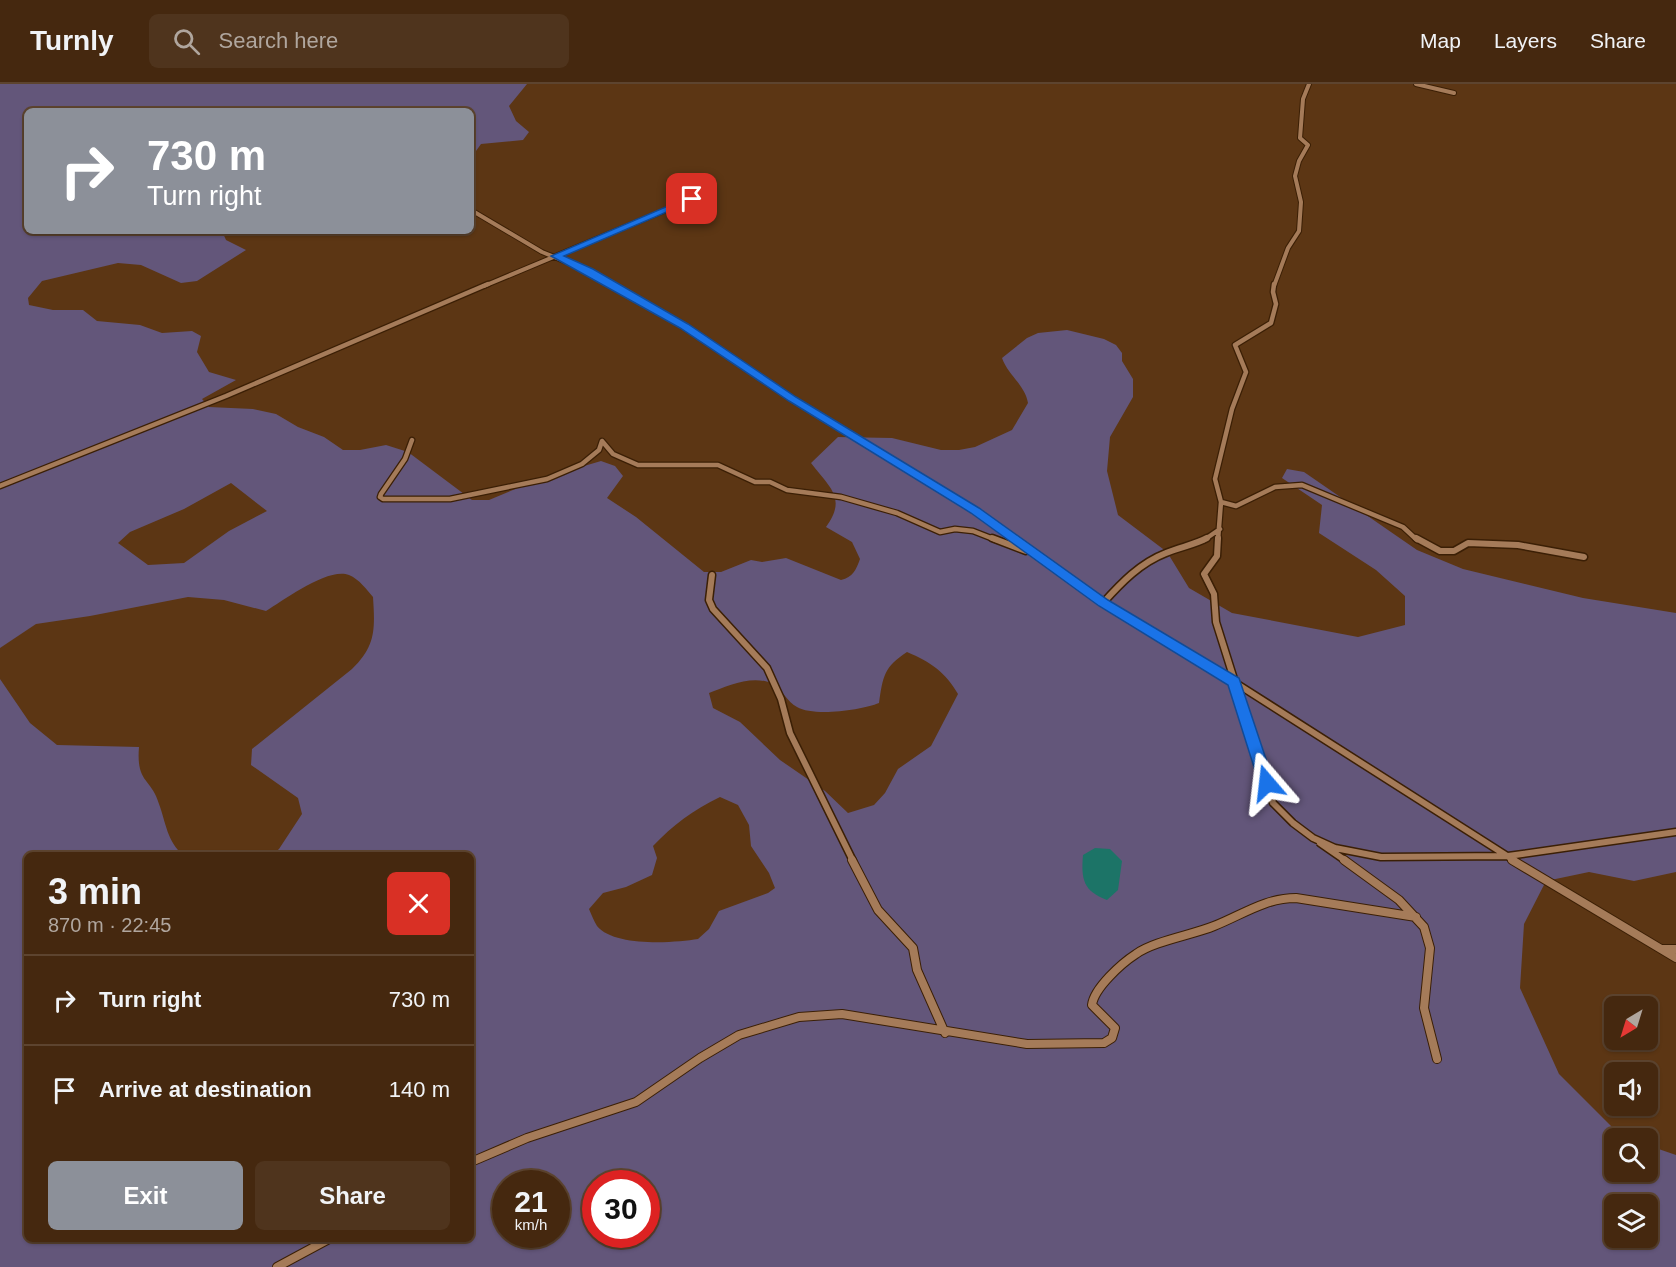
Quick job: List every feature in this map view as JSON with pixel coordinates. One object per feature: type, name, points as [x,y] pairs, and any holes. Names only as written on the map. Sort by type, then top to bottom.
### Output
[{"type":"street","points":[[1309,84],[1303,99],[1300,138],[1308,145],[1299,161],[1295,176],[1301,202],[1299,231],[1288,248],[1274,285],[1276,304],[1271,323],[1234,345],[1246,372],[1232,409],[1228,432],[1220,452],[1215,479],[1221,502],[1221,529],[1217,556],[1204,574],[1214,594],[1216,622],[1273,803],[1288,821],[1372,879],[1416,917],[1429,938],[1430,960],[1423,998],[1427,1028],[1437,1059]]},
{"type":"street","points":[[1416,84],[1454,93]]},
{"type":"street","points":[[0,486],[226,396],[358,338],[692,199]]},
{"type":"street","points":[[474,212],[542,252],[589,271],[684,326],[793,399],[975,511],[1103,603],[1234,682],[1546,881],[1676,958]]},
{"type":"street","points":[[412,440],[405,459],[381,494],[382,499],[450,499],[547,479],[582,464],[598,450],[602,441],[613,454],[638,465],[718,465],[755,482],[770,482],[787,490],[841,497],[897,513],[940,531],[955,529],[973,531],[1035,554]]},
{"type":"street","points":[[1221,502],[1236,506],[1264,488],[1286,483],[1302,485],[1402,527],[1421,543],[1440,551],[1454,551],[1468,543],[1518,545],[1584,557]]},
{"type":"street","points":[[1103,603],[1125,578],[1148,560],[1208,539],[1221,529]]},
{"type":"street","points":[[712,575],[709,600],[713,609],[767,668],[781,699],[790,732],[808,773],[878,910],[914,948],[916,970],[945,1032]]},
{"type":"street","points":[[1314,839],[1375,858],[1401,860],[1509,856],[1628,837],[1662,837],[1676,832]]},
{"type":"street","points":[[474,1161],[527,1138],[636,1102],[700,1058],[739,1035],[767,1024],[799,1017],[842,1014],[1027,1044],[1104,1043],[1112,1038],[1115,1028],[1092,1005],[1093,998],[1124,963],[1138,952],[1214,926],[1243,911],[1282,898],[1311,900],[1416,917]]},
{"type":"street","points":[[1661,949],[1676,949]]},
{"type":"street","points":[[277,1267],[323,1242]]},
{"type":"shaded area","points":[[0,84],[527,84],[509,106],[516,121],[529,132],[523,140],[481,144],[474,154],[474,108],[24,108],[24,234],[223,234],[226,240],[246,250],[197,281],[181,283],[141,265],[118,263],[42,281],[28,298],[29,305],[53,310],[83,310],[97,321],[140,325],[162,333],[192,331],[201,336],[197,352],[209,372],[236,380],[202,399],[209,407],[253,409],[276,414],[298,427],[324,437],[343,450],[360,450],[386,445],[408,452],[472,500],[489,500],[537,480],[601,461],[615,466],[623,476],[607,498],[636,517],[704,572],[721,572],[751,560],[762,562],[786,558],[841,580],[854,572],[860,559],[852,542],[826,527],[835,508],[834,494],[811,463],[838,437],[892,438],[941,450],[959,450],[975,447],[1012,430],[1028,403],[1024,391],[1002,358],[1027,338],[1038,333],[1067,330],[1104,339],[1116,345],[1133,379],[1133,397],[1110,437],[1107,471],[1118,515],[1167,552],[1189,588],[1232,613],[1358,637],[1405,625],[1405,596],[1376,570],[1319,533],[1322,505],[1282,478],[1287,469],[1304,472],[1417,550],[1463,569],[1583,598],[1676,613],[1676,872],[1634,881],[1589,872],[1546,881],[1524,924],[1520,988],[1559,1074],[1613,1128],[1604,1128],[1604,1182],[1658,1182],[1658,1149],[1676,1155],[1676,1267],[0,1267],[0,679],[30,723],[57,745],[139,747],[142,774],[156,795],[170,838],[180,852],[24,852],[24,1242],[474,1242],[474,852],[276,852],[302,814],[298,798],[251,765],[252,749],[352,669],[366,653],[374,628],[373,597],[353,577],[340,574],[318,580],[266,611],[224,600],[188,597],[36,624],[0,648]],"holes":[[[231,483],[267,511],[229,531],[184,563],[148,565],[118,543],[130,532],[184,509]],[[907,652],[942,674],[958,694],[931,746],[898,769],[885,793],[874,805],[848,813],[825,791],[780,760],[740,722],[713,708],[709,693],[740,682],[757,680],[773,684],[793,705],[805,710],[815,712],[850,710],[879,703],[886,673],[893,662]],[[720,797],[738,805],[749,825],[751,846],[769,873],[775,888],[768,893],[719,911],[709,929],[698,939],[645,942],[617,937],[605,933],[597,926],[589,909],[603,893],[626,887],[652,875],[657,858],[653,846],[676,825]]]},
{"type":"water","points":[[1095,848],[1110,849],[1122,861],[1118,890],[1107,900],[1093,893],[1083,877],[1083,855]]},
{"type":"route","points":[[692,199],[594,238],[556,256],[589,271],[684,326],[793,399],[975,511],[1103,603],[1234,682],[1267,783]]}]
